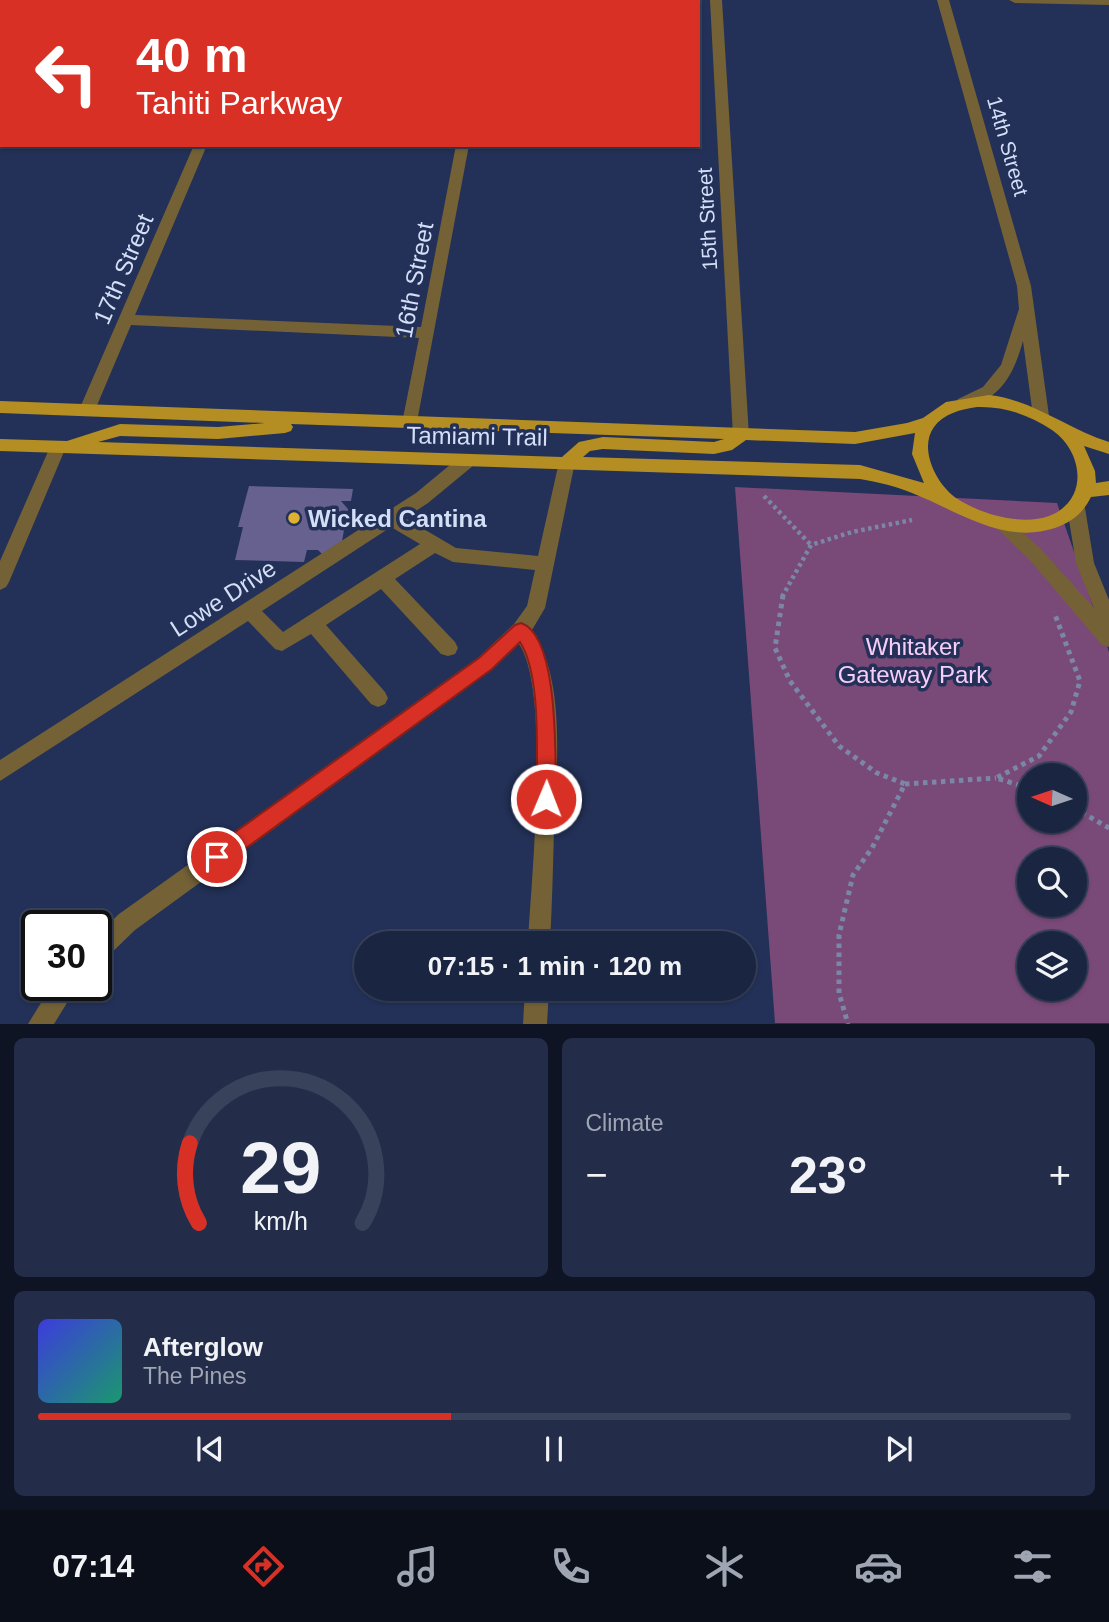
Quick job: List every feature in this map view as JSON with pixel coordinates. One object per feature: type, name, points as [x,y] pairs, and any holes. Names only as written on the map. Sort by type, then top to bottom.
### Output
[{"type":"main road","name":"Tamiami Trail","points":[[948,500],[930,481],[920,460],[920,440],[928,423],[943,410],[964,402],[1003,403],[1041,416],[1063,431],[1109,448]]},
{"type":"main road","name":"Tamiami Trail","points":[[0,407],[741,436],[855,438],[891,434],[928,423]]},
{"type":"main road","points":[[58,447],[120,430],[218,433],[362,421]]},
{"type":"main road","name":"Tamiami Trail","points":[[1063,431],[1079,450],[1088,470],[1086,491]]},
{"type":"main road","points":[[568,462],[585,446],[603,443],[714,447],[735,442],[741,436]]},
{"type":"main road","name":"Tamiami Trail","points":[[0,445],[860,472],[901,481],[948,500],[974,516],[1002,525],[1031,526],[1057,521],[1076,508]]},
{"type":"main road","points":[[1076,508],[1086,491],[1109,488]]},
{"type":"street","name":"15th Street","points":[[716,0],[741,436]]},
{"type":"street","name":"14th Street","points":[[943,0],[1024,286],[1041,416]]},
{"type":"street","points":[[1015,0],[1109,2]]},
{"type":"street","name":"17th Street","points":[[87,410],[200,147]]},
{"type":"street","name":"16th Street","points":[[410,423],[463,147]]},
{"type":"street","name":"14th Street","points":[[964,402],[989,391],[1008,366],[1026,306]]},
{"type":"street","points":[[126,320],[427,333]]},
{"type":"street","points":[[0,582],[58,447]]},
{"type":"street","name":"Lowe Drive","points":[[0,771],[422,498],[468,460]]},
{"type":"street","points":[[112,936],[127,922],[486,663],[521,630],[536,608],[568,462]]},
{"type":"street","points":[[1076,508],[1085,563],[1109,623]]},
{"type":"street","points":[[391,518],[453,555],[545,564]]},
{"type":"street","points":[[1002,525],[1034,553],[1109,639]]},
{"type":"street","points":[[249,610],[282,643],[435,544]]},
{"type":"street","points":[[382,578],[448,648]]},
{"type":"street","points":[[313,623],[378,698]]},
{"type":"street","points":[[521,630],[535,651],[544,703],[547,746],[539,931]]},
{"type":"street","points":[[40,1024],[55,1001]]},
{"type":"street","points":[[535,1024],[536,1001]]},
{"type":"path","points":[[764,496],[811,545]]},
{"type":"path","points":[[912,520],[852,532],[811,545],[781,598],[775,648],[790,681],[839,747],[877,773],[905,784],[996,778],[1017,784]]},
{"type":"path","points":[[996,778],[1039,756],[1071,712],[1080,681],[1052,608]]},
{"type":"path","points":[[848,1024],[839,993],[839,934],[844,911],[853,875],[872,848],[905,784]]},
{"type":"path","points":[[1087,815],[1109,828]]},
{"type":"green space","name":"Whitaker Gateway Park","points":[[735,487],[1057,503],[1109,652],[1109,1023],[775,1023]]},
{"type":"building","name":"Wicked Cantina","points":[[249,486],[353,489],[351,501],[341,501],[348,509],[342,541],[322,554],[318,550],[307,550],[304,562],[235,560],[243,527],[238,527]]},
{"type":"place","name":"Wicked Cantina","points":[[294,518]]},
{"type":"route","points":[[217,857],[486,663],[521,630],[535,651],[544,703],[547,746],[546,799]]}]
